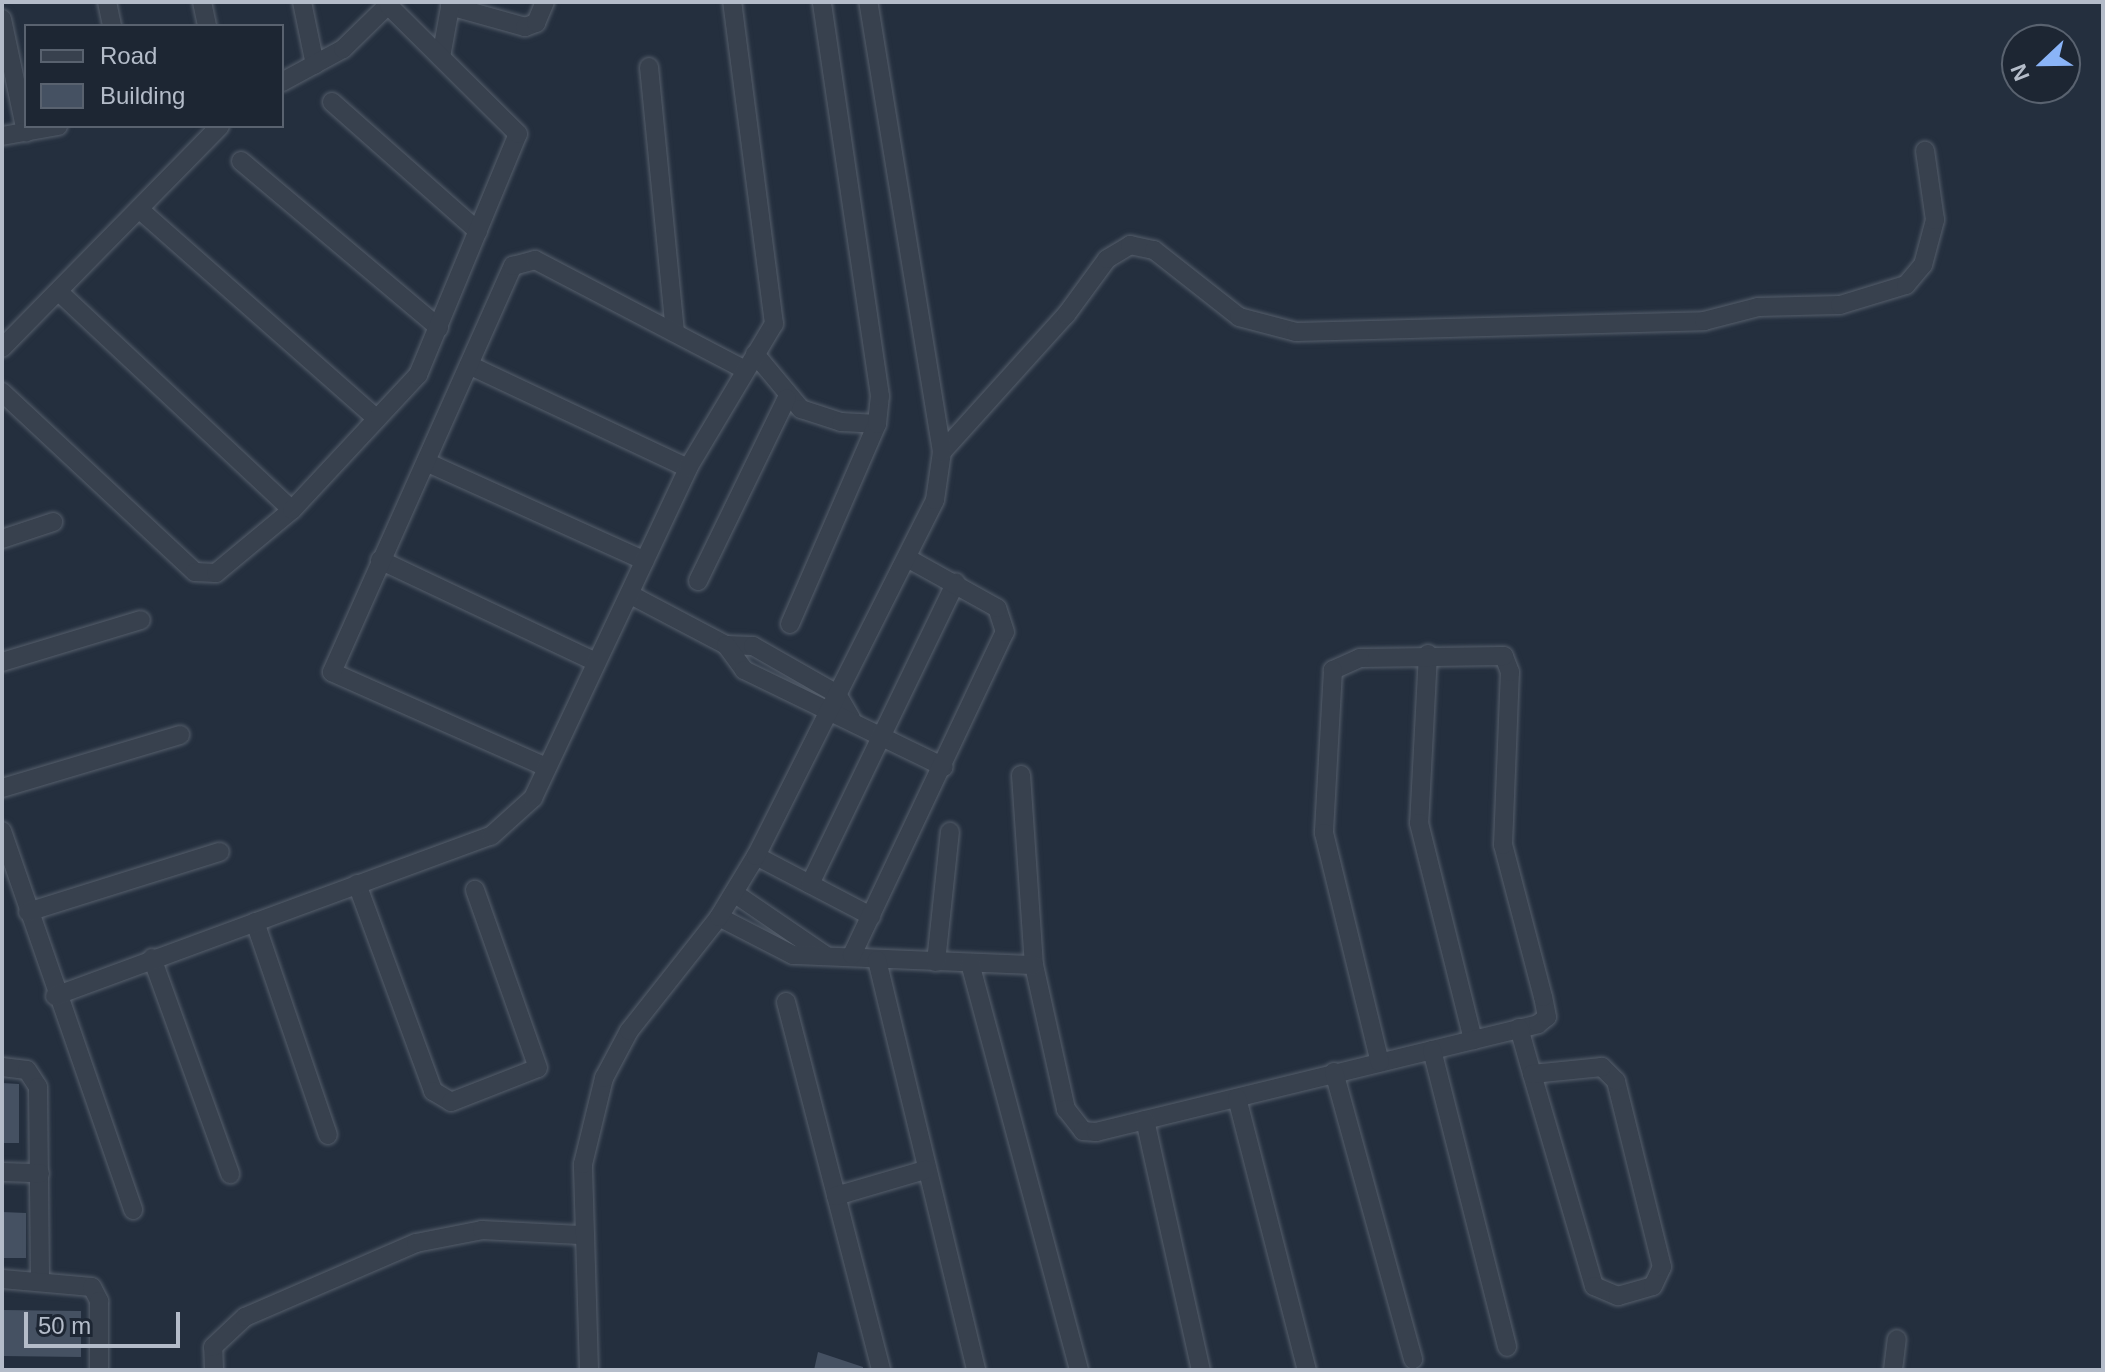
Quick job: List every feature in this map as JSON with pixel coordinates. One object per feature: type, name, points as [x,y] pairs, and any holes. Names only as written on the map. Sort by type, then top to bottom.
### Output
[{"type":"street","points":[[107,2],[112,24]]},
{"type":"street","points":[[202,2],[207,24]]},
{"type":"street","points":[[302,2],[315,65]]},
{"type":"street","points":[[441,57],[450,4],[525,27],[536,23],[545,2]]},
{"type":"street","points":[[55,996],[491,836],[515,820],[546,767],[631,595],[688,468],[742,368],[771,337],[774,307],[732,2]]},
{"type":"street","points":[[790,624],[877,424],[878,366],[822,2]]},
{"type":"street","points":[[589,1370],[580,1235],[583,1164],[604,1078],[638,1019],[719,917],[756,856],[826,714],[909,559],[935,500],[942,452],[868,2]]},
{"type":"street","points":[[2,392],[195,572],[216,573],[292,510],[418,375],[518,134],[390,4],[315,65],[284,81]]},
{"type":"street","points":[[2,19],[24,123]]},
{"type":"street","points":[[649,67],[675,333]]},
{"type":"street","points":[[332,102],[478,231]]},
{"type":"street","points":[[25,128],[26,132]]},
{"type":"street","points":[[2,136],[47,128]]},
{"type":"street","points":[[2,348],[218,128]]},
{"type":"street","points":[[942,452],[1066,315],[1107,259],[1130,245],[1154,250],[1239,317],[1296,332],[1704,321],[1758,307],[1840,305],[1906,285],[1923,265],[1935,220],[1925,151]]},
{"type":"street","points":[[241,161],[439,328]]},
{"type":"street","points":[[139,209],[377,419]]},
{"type":"street","points":[[546,767],[332,672],[469,365],[520,261],[535,260],[742,368]]},
{"type":"street","points":[[59,292],[292,510]]},
{"type":"street","points":[[755,354],[787,398],[829,420],[877,424]]},
{"type":"street","points":[[469,365],[688,468]]},
{"type":"street","points":[[698,581],[787,398]]},
{"type":"street","points":[[426,462],[645,561]]},
{"type":"street","points":[[2,539],[53,522]]},
{"type":"street","points":[[852,955],[944,767],[1005,632],[997,608],[956,582],[909,559]]},
{"type":"street","points":[[380,560],[596,662]]},
{"type":"street","points":[[810,884],[956,582]]},
{"type":"street","points":[[631,595],[726,645],[753,646],[837,694],[851,718]]},
{"type":"street","points":[[2,662],[141,620]]},
{"type":"street","points":[[726,645],[744,670],[826,714],[851,718],[944,767]]},
{"type":"street","points":[[1021,775],[1034,965],[1070,1119],[1096,1132],[1473,1040],[1547,1017],[1503,845],[1510,672],[1496,652],[1349,660],[1330,682],[1324,833],[1380,1062]]},
{"type":"street","points":[[1428,654],[1419,823],[1473,1040]]},
{"type":"street","points":[[2,788],[180,735]]},
{"type":"street","points":[[2,831],[55,996],[133,1210]]},
{"type":"street","points":[[936,962],[950,832]]},
{"type":"street","points":[[28,912],[220,852]]},
{"type":"street","points":[[756,856],[871,916]]},
{"type":"street","points":[[357,884],[433,1091],[451,1102],[538,1068],[475,890]]},
{"type":"street","points":[[734,893],[825,955]]},
{"type":"street","points":[[719,917],[793,955],[852,955],[877,960],[1034,965]]},
{"type":"street","points":[[255,922],[328,1135]]},
{"type":"street","points":[[152,958],[230,1174]]},
{"type":"street","points":[[877,960],[925,1170],[976,1370]]},
{"type":"street","points":[[970,963],[1079,1370]]},
{"type":"street","points":[[786,1002],[881,1370]]},
{"type":"street","points":[[1519,1028],[1532,1074],[1594,1286],[1618,1296],[1653,1286],[1662,1267],[1616,1081],[1602,1067],[1532,1074]]},
{"type":"street","points":[[1432,1050],[1507,1347]]},
{"type":"street","points":[[2,1067],[27,1070],[38,1087],[40,1279]]},
{"type":"street","points":[[1334,1072],[1413,1359]]},
{"type":"street","points":[[1237,1098],[1307,1370]]},
{"type":"street","points":[[1145,1120],[1201,1370]]},
{"type":"street","points":[[836,1196],[925,1170]]},
{"type":"street","points":[[2,1172],[40,1173]]},
{"type":"street","points":[[214,1370],[213,1347],[245,1317],[416,1243],[482,1230],[580,1235]]},
{"type":"street","points":[[2,1279],[84,1283],[96,1292],[99,1370]]},
{"type":"street","points":[[1893,1370],[1897,1339]]},
{"type":"building","points":[[2,1083],[19,1084],[19,1143],[2,1143]]},
{"type":"building","points":[[2,1212],[26,1213],[26,1258],[2,1258]]},
{"type":"building","points":[[2,1310],[81,1311],[81,1357],[2,1356]]},
{"type":"building","points":[[818,1352],[863,1367],[863,1370],[814,1370]]}]
